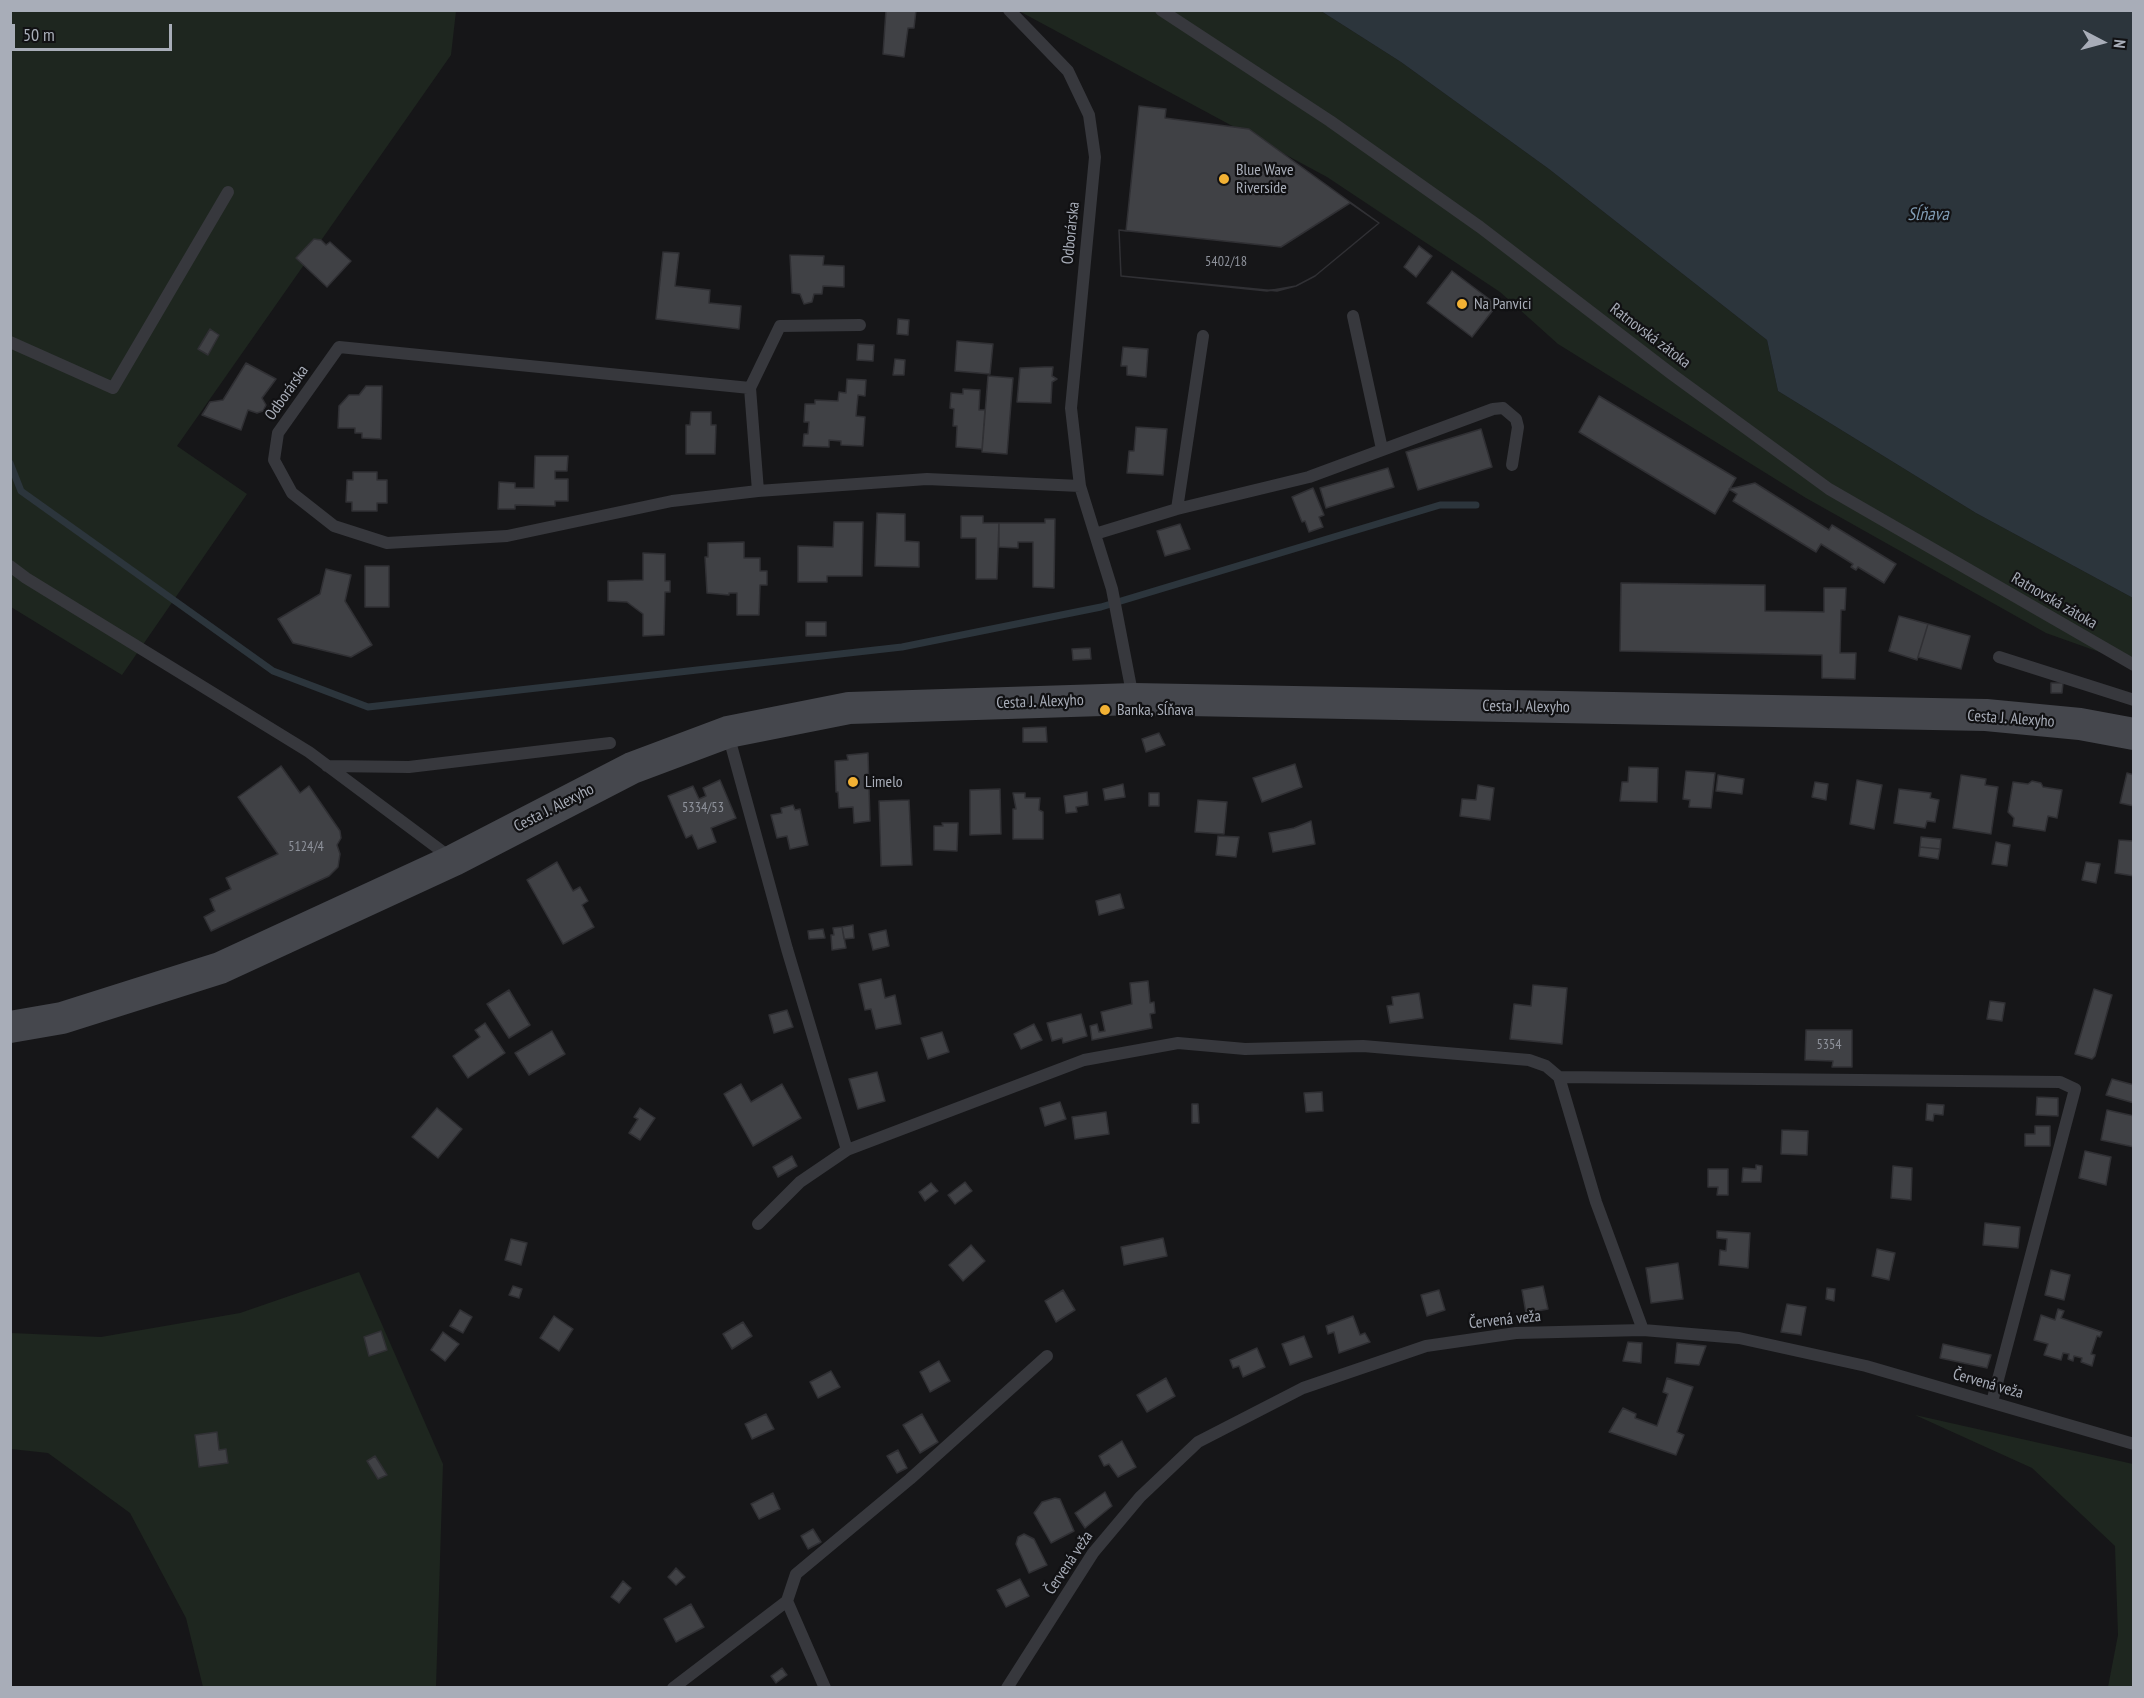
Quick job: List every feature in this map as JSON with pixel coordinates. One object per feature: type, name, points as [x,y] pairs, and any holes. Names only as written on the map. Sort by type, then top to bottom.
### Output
[{"type":"main road","name":"Cesta J. Alexyho","points":[[10,1028],[62,1018],[219,968],[454,860],[632,768],[728,732],[849,708],[1134,699],[1986,716],[2080,724],[2133,734]]},
{"type":"lane","name":"Odborárska","points":[[1008,10],[1068,70],[1089,115],[1095,157],[1071,408],[1080,486],[1112,589],[1134,699]]},
{"type":"lane","name":"Ratnovská zátoka","points":[[1161,10],[1330,121],[1480,227],[1673,375],[1829,489],[2133,665]]},
{"type":"lane","points":[[10,342],[113,388],[228,192]]},
{"type":"lane","points":[[1353,316],[1382,449]]},
{"type":"lane","points":[[759,491],[750,388],[780,326],[860,325]]},
{"type":"lane","points":[[1177,509],[1203,336]]},
{"type":"lane","name":"Odborárska","points":[[750,388],[339,347],[278,433],[274,460],[292,493],[334,526],[387,543],[507,536],[672,501],[759,491],[927,479],[1080,486]]},
{"type":"lane","points":[[1095,534],[1177,509],[1309,477],[1493,409],[1503,408],[1516,419],[1518,427],[1512,465]]},
{"type":"lane","points":[[10,566],[327,766],[454,860]]},
{"type":"lane","points":[[1999,657],[2133,700]]},
{"type":"lane","points":[[728,732],[786,949],[847,1150]]},
{"type":"lane","points":[[327,766],[410,767],[610,743]]},
{"type":"lane","points":[[758,1224],[800,1182],[847,1150],[1084,1060],[1178,1043],[1245,1049],[1363,1047],[1529,1060],[1546,1066],[1559,1077],[1596,1202],[1643,1330]]},
{"type":"lane","points":[[1559,1077],[2060,1082],[2075,1089],[1992,1402]]},
{"type":"lane","name":"Červená veža","points":[[1007,1688],[1093,1553],[1140,1497],[1198,1442],[1303,1388],[1426,1346],[1516,1333],[1643,1330],[1751,1341],[1866,1366],[2133,1444]]},
{"type":"lane","points":[[674,1688],[787,1601],[796,1574],[910,1479],[1047,1356]]},
{"type":"lane","points":[[787,1601],[825,1688]]},
{"type":"shaded area","points":[[10,11],[456,11],[451,55],[177,446],[247,494],[122,675],[11,607]]},
{"type":"shaded area","points":[[1019,11],[1321,11],[1401,62],[1549,169],[1767,340],[1778,391],[1976,513],[2133,598],[2133,664],[2046,633],[1806,498],[1558,344],[1500,292],[1327,177]]},
{"type":"shaded area","points":[[359,1272],[443,1464],[436,1687],[203,1687],[186,1618],[130,1513],[48,1453],[11,1449],[11,1333],[101,1337],[240,1313]]},
{"type":"shaded area","points":[[1915,1415],[2133,1464],[2133,1687],[2108,1687],[2118,1635],[2115,1546],[2032,1468]]},
{"type":"water","name":"Sĺňava","points":[[1321,11],[2133,11],[2133,598],[1976,513],[1778,391],[1767,340],[1549,169],[1401,62]]},
{"type":"building","points":[[886,10],[916,10],[914,28],[908,28],[904,57],[883,54]]},
{"type":"building","name":"Blue Wave Riverside","points":[[1139,106],[1166,109],[1165,118],[1249,129],[1379,223],[1315,276],[1296,286],[1277,291],[1121,276],[1119,230],[1126,231]]},
{"type":"building","points":[[1350,203],[1379,223],[1315,276],[1296,286],[1267,291],[1121,276],[1119,230],[1281,247]]},
{"type":"building","points":[[314,239],[321,240],[326,245],[330,242],[351,261],[327,287],[296,258]]},
{"type":"building","points":[[1419,246],[1432,256],[1416,277],[1404,267]]},
{"type":"building","points":[[663,252],[679,253],[675,286],[710,290],[709,303],[741,306],[739,329],[656,319]]},
{"type":"building","points":[[790,255],[824,256],[823,265],[844,266],[844,287],[823,286],[822,294],[814,294],[812,302],[804,304],[800,294],[792,293]]},
{"type":"building","name":"Na Panvici","points":[[1452,271],[1497,305],[1472,337],[1427,303]]},
{"type":"building","points":[[898,319],[909,320],[908,335],[897,334]]},
{"type":"building","points":[[210,329],[219,335],[208,355],[198,349]]},
{"type":"building","points":[[957,341],[993,344],[990,374],[955,371]]},
{"type":"building","points":[[858,344],[874,345],[873,361],[857,360]]},
{"type":"building","points":[[1123,347],[1148,349],[1146,377],[1127,375],[1127,366],[1121,366]]},
{"type":"building","points":[[895,359],[905,360],[904,375],[893,375]]},
{"type":"building","points":[[246,363],[276,379],[262,398],[266,405],[263,411],[257,413],[248,410],[241,430],[202,415],[210,402],[223,400]]},
{"type":"building","points":[[1053,367],[1052,376],[1057,379],[1052,382],[1051,403],[1017,402],[1020,368]]},
{"type":"building","points":[[988,376],[1013,378],[1007,454],[982,452]]},
{"type":"building","points":[[847,379],[866,380],[865,396],[858,395],[856,416],[865,417],[863,446],[841,445],[841,441],[829,440],[829,447],[803,446],[804,434],[808,434],[809,422],[804,422],[805,404],[815,404],[815,400],[838,401],[839,392],[846,393]]},
{"type":"building","points":[[366,386],[382,386],[381,439],[362,438],[362,433],[355,433],[355,428],[338,428],[339,406],[349,395],[359,395]]},
{"type":"building","points":[[963,389],[980,390],[979,410],[985,410],[982,449],[956,447],[957,426],[953,426],[954,409],[950,408],[951,393],[963,394]]},
{"type":"building","points":[[1599,396],[1736,478],[1715,514],[1579,432]]},
{"type":"building","points":[[691,412],[711,412],[711,425],[716,425],[715,454],[686,454],[686,425],[690,425]]},
{"type":"building","points":[[1136,427],[1167,429],[1163,475],[1127,473],[1129,451],[1134,451]]},
{"type":"building","points":[[1481,429],[1492,467],[1418,490],[1406,452]]},
{"type":"building","points":[[535,456],[568,456],[567,471],[555,471],[555,479],[568,479],[568,501],[555,501],[555,506],[515,505],[515,509],[498,509],[499,482],[515,483],[515,488],[534,488]]},
{"type":"building","points":[[1388,468],[1394,487],[1326,508],[1320,488]]},
{"type":"building","points":[[353,472],[377,472],[377,480],[387,480],[387,503],[377,503],[377,511],[352,511],[352,502],[346,502],[347,480],[353,480]]},
{"type":"building","points":[[1755,483],[1829,530],[1832,525],[1896,564],[1884,583],[1858,567],[1856,570],[1851,567],[1853,564],[1821,544],[1816,552],[1733,501],[1737,494],[1729,489]]},
{"type":"building","points":[[1313,488],[1324,515],[1319,517],[1323,527],[1309,532],[1305,521],[1302,522],[1292,497]]},
{"type":"building","points":[[877,513],[905,514],[905,541],[919,542],[919,567],[875,566]]},
{"type":"building","points":[[961,516],[983,516],[983,523],[999,523],[997,579],[976,579],[976,538],[961,538]]},
{"type":"building","points":[[1045,519],[1055,519],[1054,588],[1033,587],[1033,542],[1018,542],[1018,548],[999,547],[999,523],[1045,523]]},
{"type":"building","points":[[834,522],[863,522],[862,576],[827,576],[827,582],[798,582],[798,546],[833,547]]},
{"type":"building","points":[[1180,524],[1190,549],[1165,556],[1157,531]]},
{"type":"building","points":[[744,542],[744,558],[760,558],[760,571],[767,571],[767,585],[760,585],[759,615],[737,615],[737,593],[729,593],[729,595],[707,593],[705,557],[708,557],[708,543]]},
{"type":"building","points":[[643,553],[665,554],[665,581],[670,581],[670,592],[665,592],[664,635],[643,636],[643,614],[627,602],[608,601],[608,581],[643,580]]},
{"type":"building","points":[[365,566],[389,566],[389,607],[365,607]]},
{"type":"building","points":[[326,569],[351,575],[345,601],[372,645],[351,657],[293,643],[278,619],[320,594]]},
{"type":"building","points":[[1621,583],[1765,585],[1765,611],[1824,612],[1824,588],[1846,588],[1845,610],[1841,610],[1840,653],[1856,653],[1855,679],[1822,678],[1822,655],[1620,651]]},
{"type":"building","points":[[1899,616],[1928,624],[1917,660],[1889,651]]},
{"type":"building","points":[[806,622],[826,622],[826,636],[806,636]]},
{"type":"building","points":[[1928,624],[1970,636],[1961,669],[1918,657]]},
{"type":"building","points":[[1090,648],[1091,659],[1073,660],[1072,649]]},
{"type":"building","points":[[2051,683],[2063,683],[2062,693],[2051,693]]},
{"type":"building","points":[[1046,727],[1047,742],[1023,742],[1023,728]]},
{"type":"building","points":[[1159,733],[1165,745],[1146,752],[1142,739]]},
{"type":"building","points":[[868,753],[870,821],[854,823],[853,807],[839,808],[835,761],[848,760],[847,755]]},
{"type":"building","points":[[1295,764],[1302,787],[1262,802],[1253,778]]},
{"type":"building","points":[[281,766],[300,793],[309,786],[340,831],[341,838],[337,845],[340,854],[338,867],[329,876],[211,931],[204,917],[215,911],[210,899],[231,889],[226,878],[278,854],[238,797]]},
{"type":"building","points":[[1629,767],[1658,768],[1657,802],[1620,801],[1622,782],[1628,782]]},
{"type":"building","points":[[1686,771],[1715,773],[1711,808],[1689,807],[1690,800],[1683,799]]},
{"type":"building","points":[[2127,773],[2134,775],[2134,806],[2120,803]]},
{"type":"building","points":[[1718,775],[1744,779],[1742,794],[1716,791]]},
{"type":"building","points":[[1961,775],[1986,779],[1985,785],[1998,787],[1991,834],[1953,828]]},
{"type":"building","points":[[720,780],[736,818],[711,828],[716,842],[698,849],[692,835],[686,838],[668,796],[693,786],[699,799],[706,796],[703,788]]},
{"type":"building","points":[[1857,780],[1882,785],[1874,829],[1850,824]]},
{"type":"building","points":[[2032,781],[2041,783],[2043,787],[2062,790],[2057,818],[2048,816],[2045,831],[2013,826],[2014,818],[2008,812],[2013,782],[2028,784]]},
{"type":"building","points":[[1815,782],[1828,784],[1826,800],[1812,797]]},
{"type":"building","points":[[1123,784],[1125,797],[1105,800],[1103,789]]},
{"type":"building","points":[[1478,785],[1494,788],[1490,820],[1460,816],[1462,799],[1476,800]]},
{"type":"building","points":[[1000,789],[1001,834],[970,835],[970,790]]},
{"type":"building","points":[[1899,789],[1931,793],[1930,798],[1939,800],[1935,822],[1927,821],[1925,828],[1894,823]]},
{"type":"building","points":[[1087,792],[1088,805],[1076,807],[1077,812],[1066,813],[1064,796]]},
{"type":"building","points":[[1013,793],[1025,793],[1025,798],[1040,798],[1039,810],[1043,812],[1043,839],[1013,839],[1013,809],[1016,809]]},
{"type":"building","points":[[1149,793],[1159,793],[1159,806],[1149,806]]},
{"type":"building","points":[[909,800],[912,865],[881,866],[879,801]]},
{"type":"building","points":[[1198,800],[1227,802],[1224,834],[1195,832]]},
{"type":"building","points":[[793,805],[795,810],[800,809],[808,845],[790,849],[787,836],[777,838],[771,815],[782,813],[781,808]]},
{"type":"building","points":[[1311,821],[1315,844],[1273,852],[1269,833],[1294,828]]},
{"type":"building","points":[[942,823],[958,823],[957,851],[934,850],[934,826],[943,826]]},
{"type":"building","points":[[1218,836],[1239,837],[1236,857],[1216,855]]},
{"type":"building","points":[[1921,837],[1941,839],[1940,849],[1920,847]]},
{"type":"building","points":[[2119,840],[2134,841],[2134,876],[2115,873]]},
{"type":"building","points":[[1996,842],[2010,845],[2007,866],[1992,864]]},
{"type":"building","points":[[1920,847],[1940,849],[1938,859],[1919,856]]},
{"type":"building","points":[[557,862],[573,891],[580,887],[588,901],[582,905],[594,927],[563,944],[527,880]]},
{"type":"building","points":[[2086,862],[2100,864],[2096,883],[2082,880]]},
{"type":"building","points":[[1120,894],[1124,908],[1099,915],[1096,901]]},
{"type":"building","points":[[853,925],[854,938],[844,939],[842,927]]},
{"type":"building","points":[[842,927],[846,948],[832,950],[833,928]]},
{"type":"building","points":[[823,929],[825,938],[809,939],[808,931]]},
{"type":"building","points":[[886,930],[889,946],[873,950],[869,934]]},
{"type":"building","points":[[881,979],[885,998],[895,995],[901,1024],[876,1029],[871,1009],[865,1010],[859,984]]},
{"type":"building","points":[[1148,981],[1150,1003],[1154,1002],[1155,1013],[1150,1014],[1152,1028],[1092,1040],[1090,1026],[1097,1024],[1099,1032],[1105,1031],[1101,1012],[1132,1004],[1130,983]]},
{"type":"building","points":[[1533,985],[1567,988],[1562,1044],[1510,1039],[1514,1004],[1531,1006]]},
{"type":"building","points":[[2094,989],[2112,995],[2095,1056],[2092,1059],[2075,1054]]},
{"type":"building","points":[[509,990],[530,1025],[509,1038],[487,1004]]},
{"type":"building","points":[[1419,993],[1423,1018],[1390,1023],[1387,1006],[1393,1005],[1392,997]]},
{"type":"building","points":[[1990,1001],[2005,1003],[2002,1021],[1987,1019]]},
{"type":"building","points":[[787,1010],[793,1027],[774,1033],[769,1015]]},
{"type":"building","points":[[1081,1014],[1087,1036],[1063,1043],[1062,1038],[1052,1041],[1047,1023]]},
{"type":"building","points":[[485,1023],[505,1053],[468,1078],[453,1056],[480,1037],[475,1030]]},
{"type":"building","points":[[1034,1024],[1042,1040],[1021,1049],[1014,1034]]},
{"type":"building","points":[[1806,1030],[1852,1030],[1852,1067],[1832,1067],[1833,1061],[1805,1060]]},
{"type":"building","points":[[552,1031],[565,1054],[529,1075],[515,1053]]},
{"type":"building","points":[[942,1032],[949,1052],[928,1059],[921,1038]]},
{"type":"building","points":[[877,1072],[885,1101],[858,1109],[849,1079]]},
{"type":"building","points":[[2112,1079],[2134,1085],[2134,1103],[2106,1095]]},
{"type":"building","points":[[741,1084],[751,1102],[782,1084],[801,1118],[753,1146],[724,1094]]},
{"type":"building","points":[[1322,1092],[1323,1111],[1306,1112],[1304,1093]]},
{"type":"building","points":[[2037,1097],[2058,1098],[2058,1116],[2036,1115]]},
{"type":"building","points":[[1060,1102],[1066,1119],[1045,1126],[1040,1108]]},
{"type":"building","points":[[1192,1104],[1198,1104],[1199,1123],[1192,1123]]},
{"type":"building","points":[[1927,1104],[1944,1105],[1943,1115],[1934,1114],[1933,1121],[1926,1120]]},
{"type":"building","points":[[437,1108],[462,1129],[438,1158],[412,1137]]},
{"type":"building","points":[[640,1108],[655,1118],[640,1140],[629,1133],[638,1119],[634,1117]]},
{"type":"building","points":[[2107,1110],[2134,1116],[2134,1147],[2101,1140]]},
{"type":"building","points":[[1106,1112],[1109,1134],[1075,1139],[1072,1117]]},
{"type":"building","points":[[2035,1126],[2050,1126],[2050,1146],[2025,1146],[2025,1134],[2035,1134]]},
{"type":"building","points":[[1782,1130],[1808,1131],[1807,1155],[1781,1154]]},
{"type":"building","points":[[2085,1151],[2111,1157],[2106,1185],[2079,1178]]},
{"type":"building","points":[[792,1156],[797,1166],[778,1177],[773,1167]]},
{"type":"building","points":[[1756,1165],[1762,1166],[1761,1182],[1742,1182],[1743,1168],[1756,1169]]},
{"type":"building","points":[[1893,1166],[1912,1168],[1911,1200],[1891,1198]]},
{"type":"building","points":[[1708,1169],[1728,1169],[1728,1195],[1717,1195],[1718,1187],[1708,1187]]},
{"type":"building","points":[[965,1182],[972,1191],[955,1204],[948,1195]]},
{"type":"building","points":[[931,1183],[938,1191],[925,1201],[919,1192]]},
{"type":"building","points":[[1985,1223],[2020,1227],[2018,1248],[1983,1245]]},
{"type":"building","points":[[1717,1231],[1750,1233],[1748,1268],[1719,1265],[1720,1250],[1726,1251],[1727,1239],[1717,1238]]},
{"type":"building","points":[[1163,1238],[1167,1256],[1124,1265],[1121,1247]]},
{"type":"building","points":[[511,1239],[527,1243],[521,1265],[505,1260]]},
{"type":"building","points":[[971,1245],[985,1261],[963,1281],[949,1265]]},
{"type":"building","points":[[1877,1249],[1895,1253],[1889,1280],[1872,1276]]},
{"type":"building","points":[[1678,1263],[1683,1299],[1651,1303],[1646,1268]]},
{"type":"building","points":[[2051,1270],[2070,1275],[2064,1300],[2045,1295]]},
{"type":"building","points":[[513,1286],[522,1289],[519,1298],[509,1295]]},
{"type":"building","points":[[1543,1286],[1548,1309],[1526,1313],[1522,1290]]},
{"type":"building","points":[[1827,1288],[1835,1289],[1834,1301],[1826,1299]]},
{"type":"building","points":[[1063,1290],[1075,1310],[1056,1322],[1045,1301]]},
{"type":"building","points":[[1439,1290],[1445,1310],[1427,1316],[1421,1295]]},
{"type":"building","points":[[1787,1304],[1806,1307],[1801,1335],[1781,1332]]},
{"type":"building","points":[[2058,1309],[2064,1311],[2061,1318],[2102,1332],[2100,1337],[2097,1336],[2091,1354],[2095,1355],[2092,1366],[2081,1362],[2082,1358],[2074,1356],[2073,1361],[2068,1359],[2069,1354],[2063,1353],[2061,1360],[2044,1355],[2048,1344],[2034,1340],[2041,1315],[2055,1320]]},
{"type":"building","points":[[460,1310],[472,1317],[463,1333],[450,1326]]},
{"type":"building","points":[[554,1316],[573,1329],[559,1351],[540,1338]]},
{"type":"building","points":[[1353,1316],[1360,1335],[1365,1333],[1370,1342],[1339,1353],[1334,1332],[1328,1334],[1326,1326]]},
{"type":"building","points":[[743,1322],[752,1336],[732,1349],[723,1334]]},
{"type":"building","points":[[381,1331],[387,1350],[369,1356],[364,1337]]},
{"type":"building","points":[[443,1332],[459,1344],[445,1361],[431,1350]]},
{"type":"building","points":[[1304,1336],[1312,1357],[1290,1365],[1282,1344]]},
{"type":"building","points":[[1628,1342],[1642,1343],[1641,1363],[1623,1361]]},
{"type":"building","points":[[1677,1343],[1706,1346],[1699,1365],[1675,1363]]},
{"type":"building","points":[[1943,1344],[1991,1355],[1987,1368],[1940,1358]]},
{"type":"building","points":[[1257,1348],[1265,1367],[1243,1377],[1239,1366],[1233,1368],[1230,1360]]},
{"type":"building","points":[[939,1361],[950,1381],[930,1392],[920,1372]]},
{"type":"building","points":[[831,1371],[840,1387],[818,1398],[810,1382]]},
{"type":"building","points":[[1166,1378],[1175,1396],[1147,1412],[1137,1395]]},
{"type":"building","points":[[1667,1378],[1693,1387],[1677,1432],[1684,1435],[1676,1455],[1609,1432],[1623,1408],[1636,1414],[1635,1418],[1657,1426],[1668,1394],[1663,1392]]},
{"type":"building","points":[[766,1414],[774,1429],[752,1439],[745,1424]]},
{"type":"building","points":[[922,1414],[938,1442],[920,1453],[903,1425]]},
{"type":"building","points":[[217,1432],[219,1450],[226,1449],[228,1463],[199,1467],[195,1435]]},
{"type":"building","points":[[1122,1441],[1136,1467],[1118,1477],[1109,1464],[1104,1466],[1099,1456]]},
{"type":"building","points":[[898,1450],[907,1468],[897,1473],[887,1456]]},
{"type":"building","points":[[375,1456],[387,1475],[378,1479],[367,1461]]},
{"type":"building","points":[[1105,1492],[1112,1506],[1085,1528],[1075,1513]]},
{"type":"building","points":[[773,1493],[780,1509],[759,1519],[751,1504]]},
{"type":"building","points":[[1055,1498],[1060,1499],[1074,1531],[1051,1543],[1034,1513],[1042,1502]]},
{"type":"building","points":[[813,1529],[821,1542],[808,1549],[801,1536]]},
{"type":"building","points":[[1024,1534],[1034,1539],[1047,1565],[1029,1573],[1016,1544],[1018,1537]]},
{"type":"building","points":[[676,1568],[685,1577],[676,1585],[668,1577]]},
{"type":"building","points":[[1020,1579],[1029,1596],[1006,1607],[997,1590]]},
{"type":"building","points":[[623,1581],[631,1588],[619,1603],[611,1597]]},
{"type":"building","points":[[691,1604],[704,1627],[676,1642],[664,1619]]},
{"type":"building","points":[[782,1668],[787,1675],[776,1683],[771,1676]]},
{"type":"waterway","points":[[10,463],[21,491],[273,671],[368,707],[902,647],[1101,607],[1440,505],[1476,505]]},
{"type":"place","name":"Blue Wave Riverside","points":[[1224,179]]},
{"type":"place","name":"Na Panvici","points":[[1462,304]]},
{"type":"place","name":"Banka, Sĺňava","points":[[1105,710]]},
{"type":"place","name":"Limelo","points":[[853,782]]}]
